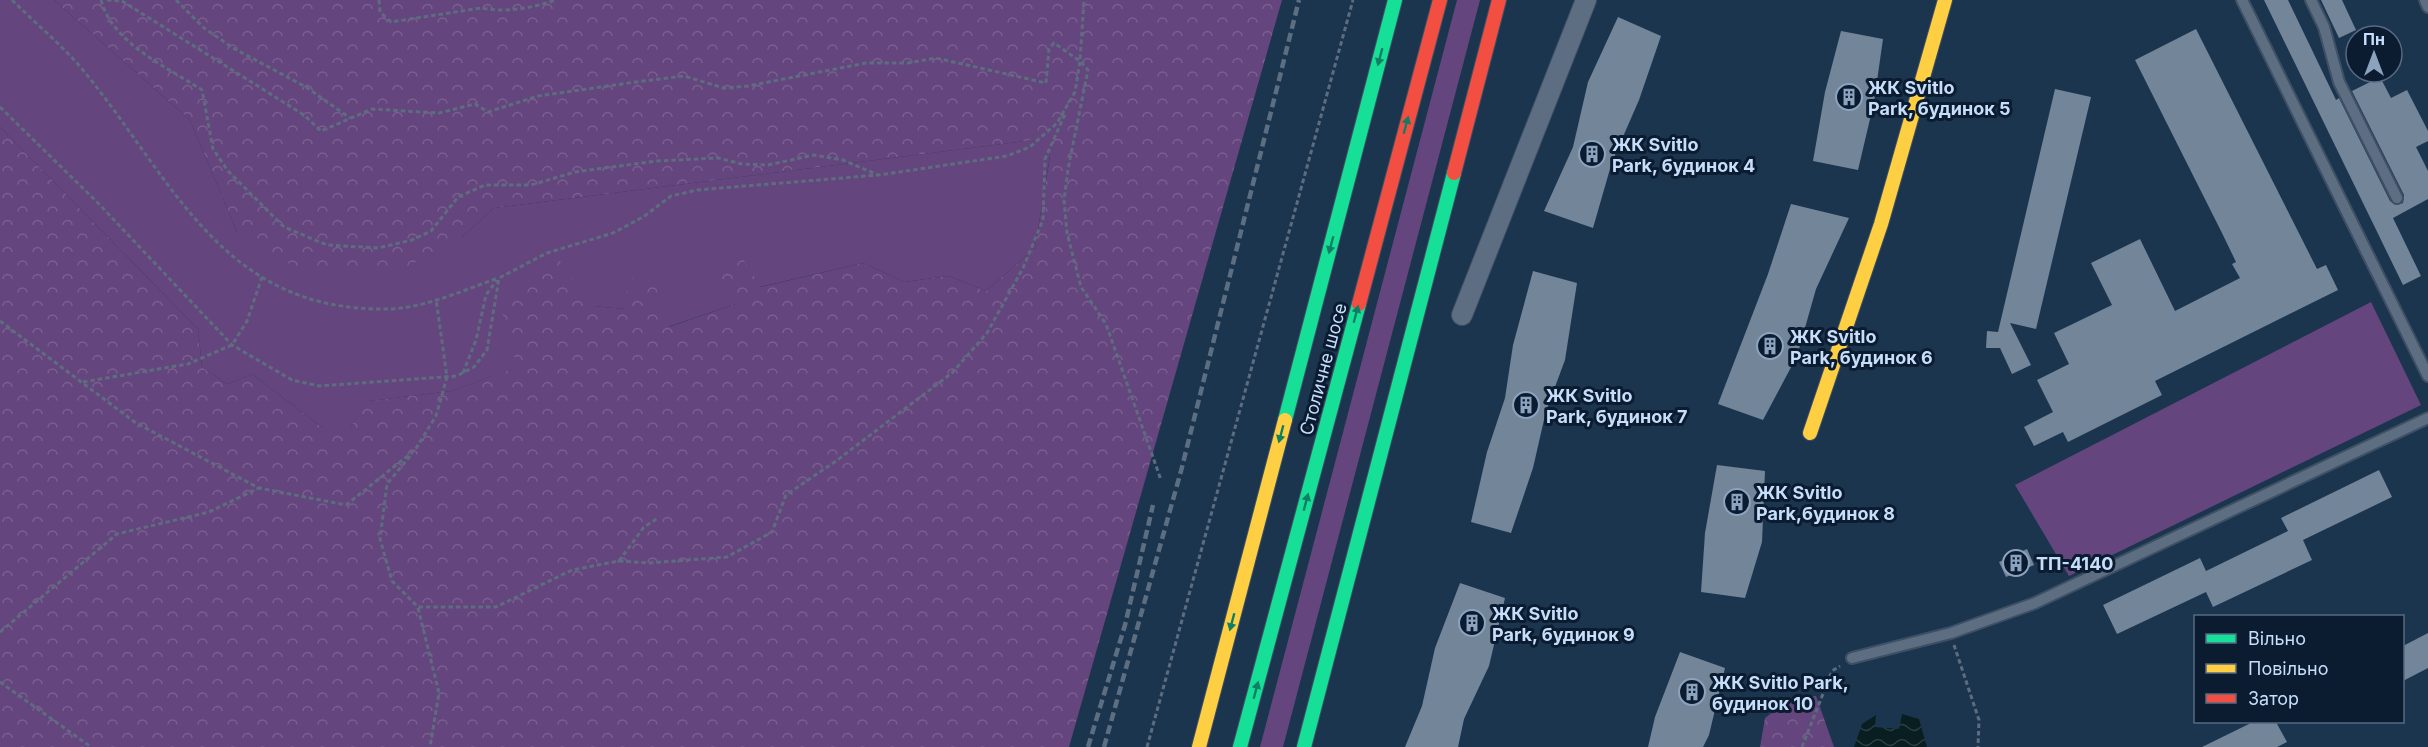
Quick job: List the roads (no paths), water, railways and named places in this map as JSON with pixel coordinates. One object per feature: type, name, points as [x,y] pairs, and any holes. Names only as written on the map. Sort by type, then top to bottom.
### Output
[{"type":"main road","name":"Столичне шосе","points":[[1199,747],[1395,0]]},
{"type":"main road","name":"Столичне шосе","points":[[1240,747],[1440,0]]},
{"type":"main road","points":[[1304,747],[1499,0]]},
{"type":"main road","points":[[1810,433],[1881,224],[1945,0]]},
{"type":"street","points":[[1462,315],[1586,0]]},
{"type":"lane","points":[[2242,0],[2428,376]]},
{"type":"lane","points":[[2311,0],[2324,27],[2339,82],[2397,198]]},
{"type":"lane","points":[[2425,0],[2428,7]]},
{"type":"lane","points":[[1852,658],[1951,633],[2035,603],[2428,418]]},
{"type":"water","points":[[1902,714],[1919,719],[1927,747],[1854,747],[1862,724],[1876,715],[1875,727],[1899,729]]},
{"type":"railway","points":[[1104,747],[1181,471],[1299,0]]},
{"type":"railway","points":[[1088,747],[1125,625],[1153,505]]},
{"type":"place","name":"ЖК Svitlo Park, будинок 5","points":[[1849,97]]},
{"type":"place","name":"ЖК Svitlo Park, будинок 4","points":[[1592,154]]},
{"type":"place","name":"ЖК Svitlo Park, будинок 6","points":[[1770,346]]},
{"type":"place","name":"ЖК Svitlo Park, будинок 7","points":[[1526,405]]},
{"type":"place","name":"ЖК Svitlo Park,будинок 8","points":[[1737,502]]},
{"type":"place","name":"ТП-4140","points":[[2016,563]]},
{"type":"place","name":"ЖК Svitlo Park, будинок 9","points":[[1472,623]]},
{"type":"place","name":"ЖК Svitlo Park, будинок 10","points":[[1692,692]]}]
